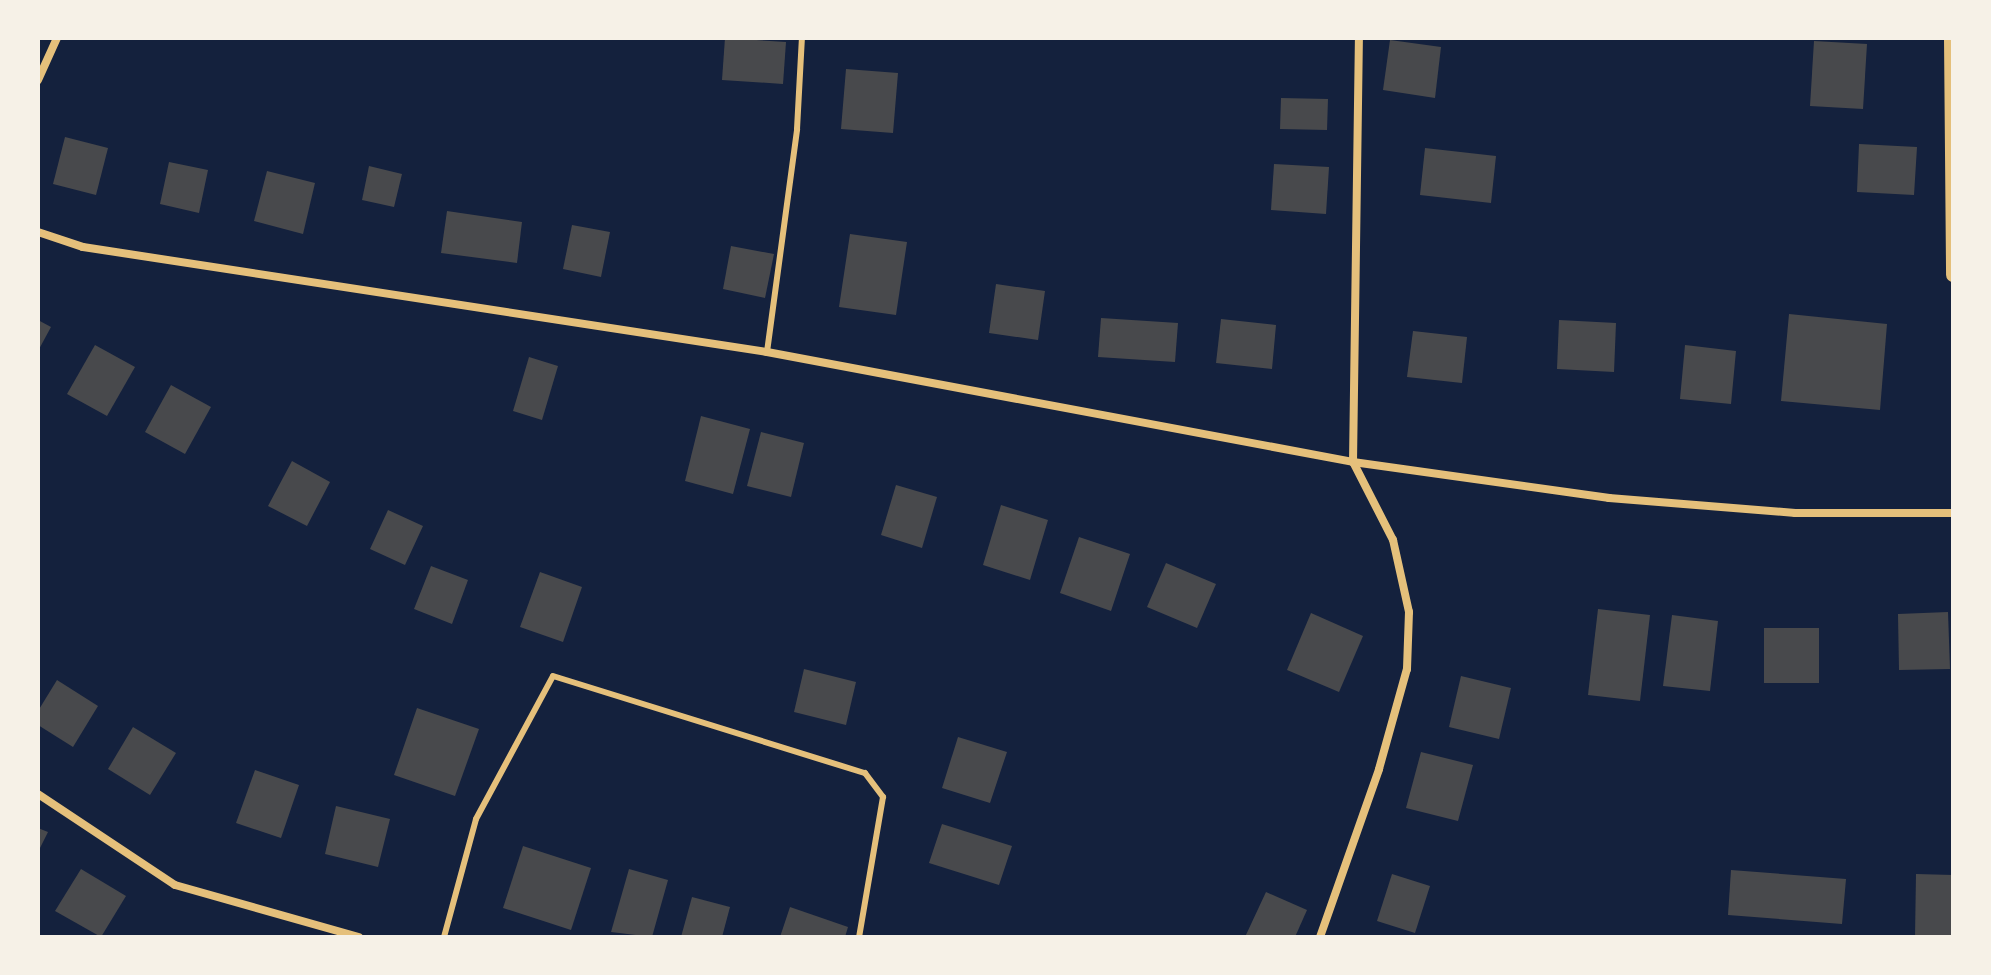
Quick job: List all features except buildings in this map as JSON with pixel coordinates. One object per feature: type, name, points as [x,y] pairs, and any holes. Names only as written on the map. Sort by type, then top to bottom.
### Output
[{"type":"street","points":[[38,80],[57,38]]},
{"type":"street","points":[[1320,937],[1379,769],[1407,669],[1409,612],[1393,540],[1353,462],[1359,38]]},
{"type":"street","points":[[1951,38],[1953,275]]},
{"type":"street","points":[[38,232],[83,247],[767,352],[1353,462],[1609,498],[1795,513],[1953,513]]},
{"type":"street","points":[[38,794],[175,885],[359,937]]},
{"type":"lane","points":[[767,352],[797,129],[802,38]]},
{"type":"lane","points":[[444,937],[476,819],[553,676],[865,773],[883,797],[859,937]]}]
